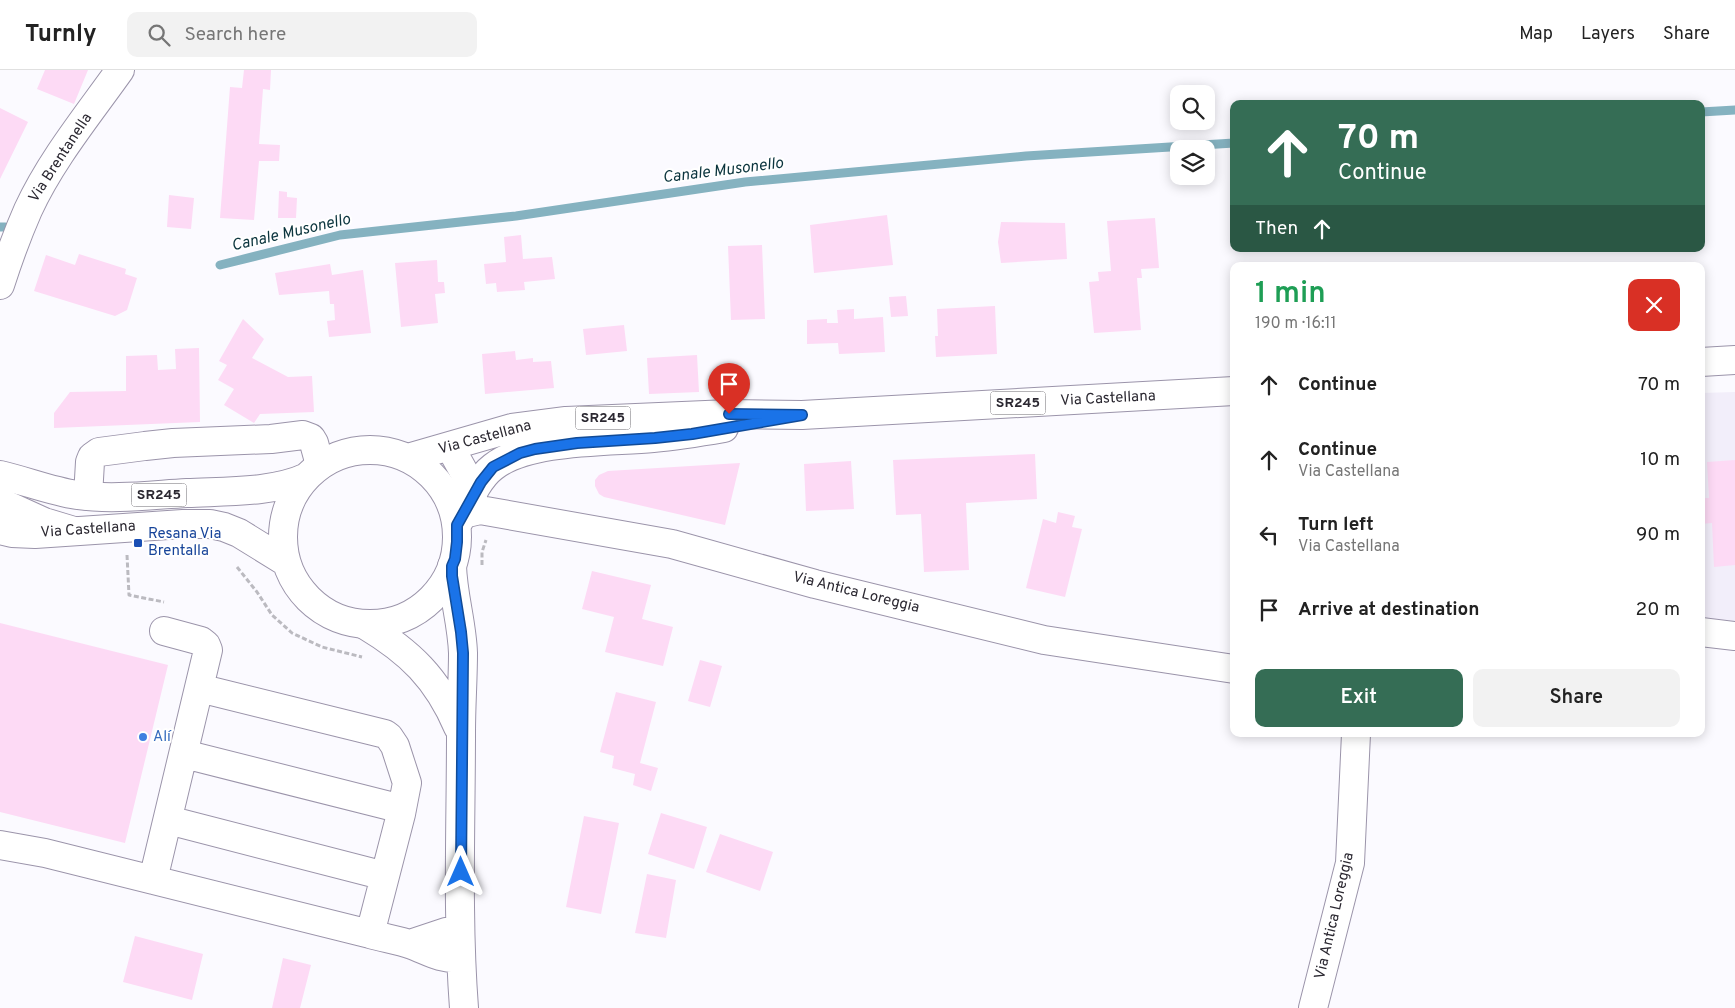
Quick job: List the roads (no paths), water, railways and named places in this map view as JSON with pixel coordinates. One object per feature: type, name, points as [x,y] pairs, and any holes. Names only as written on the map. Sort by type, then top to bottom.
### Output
[{"type":"main road","name":"Via Brentanella","points":[[0,285],[6,249],[28,208],[58,157],[120,70]]},
{"type":"main road","points":[[1705,362],[1735,360]]},
{"type":"main road","name":"Via Castellana","points":[[408,458],[512,428],[566,421],[729,414],[802,415],[1230,391]]},
{"type":"main road","name":"Via Castellana","points":[[468,511],[481,482],[493,467],[520,453],[577,443],[692,434],[802,415]]},
{"type":"main road","points":[[88,496],[92,457],[99,452],[173,443],[271,439],[303,435],[311,438],[314,444],[313,471]]},
{"type":"main road","points":[[450,447],[469,480],[468,511]]},
{"type":"main road","name":"SR245","points":[[372,449],[408,458],[435,478],[445,492],[452,508],[468,511],[457,542],[455,559],[449,575],[440,590],[414,613],[399,620],[365,625],[348,622],[332,616],[316,607],[303,594],[293,579],[286,562],[282,544],[283,526],[295,491],[313,471],[336,456],[372,449]]},
{"type":"main road","name":"Via Castellana","points":[[4,474],[65,493],[88,496],[151,495],[256,488],[285,484],[313,471]]},
{"type":"main road","points":[[0,502],[39,520],[74,531]]},
{"type":"main road","name":"Via Antica Loreggia","points":[[468,511],[510,515],[672,544],[815,584],[1044,640],[1230,668]]},
{"type":"main road","name":"Via Castellana","points":[[0,530],[25,534],[210,524],[239,533],[286,562]]},
{"type":"main road","points":[[452,566],[453,587],[462,642],[460,958],[464,1008]]},
{"type":"main road","points":[[365,625],[393,642],[432,680],[444,697],[461,733]]},
{"type":"main road","points":[[153,880],[184,754],[207,647],[200,641],[165,632]]},
{"type":"main road","points":[[1705,632],[1735,636]]},
{"type":"main road","points":[[199,688],[387,735],[395,746],[407,779],[402,809],[370,934]]},
{"type":"main road","name":"Via Antica Loreggia","points":[[1313,1008],[1350,863],[1356,737]]},
{"type":"main road","points":[[184,754],[402,809]]},
{"type":"main road","points":[[168,820],[385,876]]},
{"type":"main road","points":[[0,845],[45,853],[410,944],[427,953],[446,959],[460,958]]},
{"type":"main road","points":[[410,944],[446,932],[460,931]]},
{"type":"waterway","name":"Canale Musonello","points":[[1705,112],[1735,110]]},
{"type":"waterway","name":"Canale Musonello","points":[[220,265],[340,235],[516,216],[745,182],[1026,156],[1230,143]]},
{"type":"waterway","name":"Canale Musonello","points":[[0,227],[5,227]]},
{"type":"place","name":"Resana Via Brentalla","points":[[138,543]]},
{"type":"place","name":"Alí","points":[[143,737]]}]
